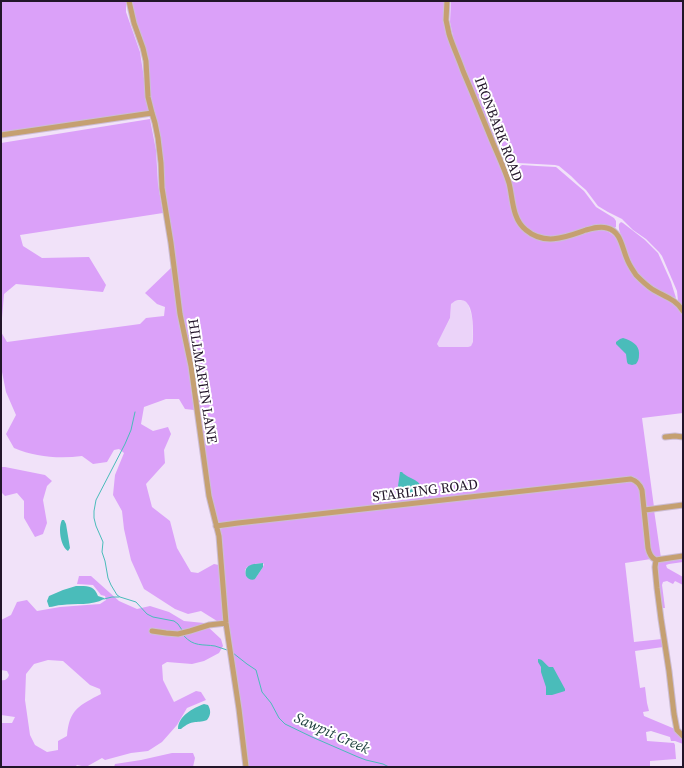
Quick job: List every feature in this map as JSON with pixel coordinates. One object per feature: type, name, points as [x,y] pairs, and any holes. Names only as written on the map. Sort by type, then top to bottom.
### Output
[{"type":"street","name":"HILLMARTIN LANE","points":[[130,1],[134,23],[145,57],[147,87],[158,138],[162,188],[180,314],[191,366],[207,487],[220,548],[226,623],[246,767]]},
{"type":"street","name":"IRONBARK ROAD","points":[[447,1],[446,20],[449,34],[506,175],[511,190],[516,215],[520,224],[535,236],[550,240],[599,227],[611,229],[618,236],[629,263],[644,283],[676,302],[683,311]]},
{"type":"street","points":[[1,135],[152,113]]},
{"type":"street","points":[[665,437],[683,437]]},
{"type":"street","name":"STARLING ROAD","points":[[216,526],[631,479],[637,482],[640,486],[644,510]]},
{"type":"street","points":[[683,505],[644,510],[646,537],[651,557],[656,560],[683,556]]},
{"type":"street","points":[[656,560],[655,567],[660,619],[669,671],[674,714],[677,730],[683,736]]},
{"type":"street","points":[[152,631],[178,634],[209,625],[226,623]]},
{"type":"shaded area","points":[[1,1],[126,1],[126,12],[140,52],[149,111],[1,133]]},
{"type":"shaded area","points":[[131,1],[445,1],[444,22],[506,180],[516,221],[519,225],[531,236],[547,241],[558,241],[589,231],[605,230],[617,240],[635,276],[672,301],[680,310],[683,317],[683,413],[642,418],[654,507],[649,507],[646,505],[638,480],[218,522],[214,515],[182,316],[154,114]],"holes":[[[459,300],[466,302],[471,311],[473,322],[473,342],[471,346],[468,347],[439,347],[437,344],[450,318],[451,304]]]},
{"type":"shaded area","points":[[451,1],[683,1],[683,308],[678,301],[677,291],[662,256],[646,239],[633,230],[622,219],[598,206],[586,190],[559,166],[518,163],[510,150],[495,144],[455,46],[450,22]]},
{"type":"shaded area","points":[[150,119],[156,150],[158,184],[163,213],[20,235],[23,246],[42,258],[89,257],[106,285],[103,292],[16,284],[4,294],[1,318],[1,143]]},
{"type":"shaded area","points":[[498,149],[505,149],[513,158],[516,165],[515,170],[510,176],[508,176]]},
{"type":"shaded area","points":[[522,165],[556,167],[584,191],[596,207],[614,218],[616,221],[616,227],[606,226],[550,238],[536,234],[525,227],[516,210],[510,179]]},
{"type":"shaded area","points":[[621,222],[645,240],[658,253],[671,282],[676,298],[654,287],[637,272],[620,231],[619,224]]},
{"type":"shaded area","points":[[172,267],[178,318],[188,365],[194,410],[185,409],[179,399],[166,399],[144,407],[141,424],[153,431],[168,427],[171,434],[164,450],[165,463],[146,484],[152,507],[170,521],[177,548],[191,572],[198,573],[214,564],[219,565],[224,620],[217,621],[201,611],[188,614],[175,609],[144,589],[131,560],[124,529],[122,511],[113,495],[115,475],[124,453],[119,449],[114,450],[107,462],[93,464],[82,456],[56,457],[22,451],[14,448],[6,434],[16,415],[6,392],[1,367],[1,332],[7,342],[140,324],[146,318],[164,316],[165,307],[157,304],[145,293]]},
{"type":"shaded area","points":[[458,300],[468,303],[472,317],[473,343],[468,347],[439,347],[437,344],[450,319],[451,304]]},
{"type":"shaded area","points":[[623,338],[637,346],[639,358],[636,364],[628,364],[626,354],[616,344],[616,342]]},
{"type":"shaded area","points":[[1,467],[45,475],[52,481],[47,486],[43,500],[47,523],[43,534],[35,537],[24,518],[24,501],[17,493],[5,496],[1,492]]},
{"type":"shaded area","points":[[400,472],[417,481],[422,490],[407,494],[397,493]]},
{"type":"shaded area","points":[[629,481],[634,482],[639,488],[651,559],[625,563],[634,642],[662,639],[663,647],[635,651],[640,688],[645,687],[649,711],[643,712],[644,716],[675,729],[683,737],[683,744],[671,741],[670,737],[651,731],[646,732],[647,741],[674,743],[676,759],[650,761],[650,767],[247,767],[227,621],[219,531],[223,527]],"holes":[[[255,564],[264,564],[255,579],[250,579],[246,576],[245,570],[247,567]]]},
{"type":"shaded area","points":[[654,510],[661,558],[654,557],[649,543],[647,514],[649,511]]},
{"type":"shaded area","points":[[62,520],[64,520],[66,524],[70,548],[68,551],[65,549],[60,536]]},
{"type":"shaded area","points":[[683,558],[683,562],[666,565],[667,568],[683,577],[683,585],[675,581],[673,584],[667,581],[663,582],[662,585],[665,608],[661,608],[656,565],[659,562]]},
{"type":"shaded area","points":[[263,563],[263,567],[254,580],[249,579],[246,576],[246,569],[250,565]]},
{"type":"shaded area","points":[[79,576],[91,576],[119,601],[137,609],[150,606],[169,612],[184,621],[204,623],[205,625],[192,630],[171,632],[152,630],[151,632],[179,635],[207,626],[221,639],[223,646],[219,653],[204,661],[192,664],[167,662],[162,665],[163,680],[174,702],[196,691],[201,692],[206,700],[187,708],[177,725],[162,742],[148,751],[131,753],[105,760],[102,758],[86,767],[77,765],[75,767],[1,767],[1,723],[12,723],[15,717],[1,715],[1,680],[8,678],[9,675],[7,671],[1,670],[1,620],[11,615],[17,602],[27,600],[37,611],[60,607],[100,604],[106,600],[105,596],[101,595],[93,585],[77,584]],"holes":[[[48,660],[63,661],[90,685],[100,689],[101,694],[87,701],[77,709],[70,720],[67,736],[58,741],[58,750],[47,752],[35,745],[30,735],[25,700],[26,674],[34,664]]]},
{"type":"shaded area","points":[[76,586],[87,586],[92,588],[98,596],[104,599],[94,603],[67,604],[49,607],[47,601],[49,596]]},
{"type":"shaded area","points":[[538,659],[543,661],[549,667],[553,667],[565,691],[552,695],[546,695],[546,687]]},
{"type":"shaded area","points":[[204,704],[208,705],[210,711],[207,720],[191,723],[181,729],[178,729],[183,716],[191,710]]},
{"type":"shaded area","points":[[172,753],[193,753],[195,758],[193,767],[114,767],[115,764]]},
{"type":"waterway","name":"Sawpit Creek","points":[[135,412],[131,430],[125,444],[96,500],[94,518],[103,542],[102,552],[108,578],[117,595],[136,602],[147,614],[153,617],[174,621],[182,630]]},
{"type":"waterway","points":[[104,599],[119,597]]},
{"type":"waterway","name":"Sawpit Creek","points":[[184,636],[191,642],[215,646],[227,650]]},
{"type":"waterway","name":"Sawpit Creek","points":[[233,653],[256,670],[262,692],[271,703],[279,718],[285,724],[358,757],[389,767]]}]
